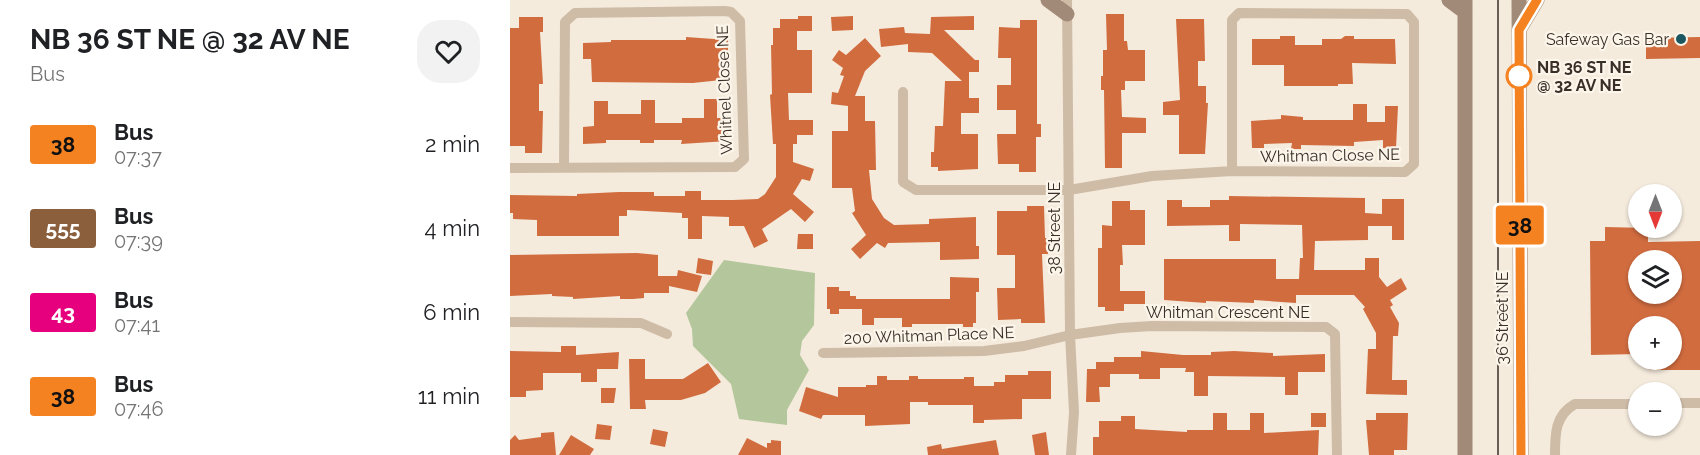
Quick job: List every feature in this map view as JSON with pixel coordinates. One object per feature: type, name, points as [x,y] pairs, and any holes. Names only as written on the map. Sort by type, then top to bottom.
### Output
[{"type":"main road","points":[[1048,0],[1067,7]]},
{"type":"main road","points":[[1449,0],[1465,6],[1465,455]]},
{"type":"main road","name":"36 Street NE","points":[[1519,0],[1521,455]]},
{"type":"main road","points":[[1519,30],[1537,0]]},
{"type":"street","name":"38 Street NE","points":[[1067,7],[1070,336],[1074,412],[1071,455]]},
{"type":"street","name":"Whitnel Close NE","points":[[510,168],[564,168],[735,167],[744,159],[740,21],[731,12],[725,11],[575,13],[570,17],[565,22],[564,168]]},
{"type":"street","name":"Whitman Close NE","points":[[903,92],[903,182],[916,190],[1069,190],[1152,176],[1232,171],[1405,172],[1414,164],[1414,22],[1407,14],[1239,13],[1232,20],[1232,171]]},
{"type":"street","points":[[510,322],[641,323],[667,334]]},
{"type":"street","name":"Whitman Crescent NE","points":[[1070,336],[1120,328],[1152,326],[1326,327],[1335,334],[1337,455]]},
{"type":"street","name":"200 Whitman Place NE","points":[[823,353],[984,351],[1024,346],[1070,336]]},
{"type":"street","points":[[1682,404],[1700,403]]},
{"type":"street","points":[[1555,455],[1555,438],[1561,415],[1575,404],[1628,404]]},
{"type":"green space","points":[[724,260],[815,273],[814,325],[802,341],[800,355],[809,370],[787,410],[787,425],[739,419],[731,384],[693,346],[692,329],[686,313]]},
{"type":"building","points":[[1106,14],[1124,14],[1124,41],[1127,41],[1128,50],[1145,50],[1145,81],[1125,81],[1125,90],[1121,90],[1122,117],[1146,118],[1146,133],[1122,133],[1122,168],[1105,168],[1104,90],[1101,90],[1101,76],[1103,76],[1103,50],[1107,50]]},
{"type":"building","points":[[798,16],[812,16],[812,31],[797,31],[797,50],[812,50],[812,93],[788,93],[789,120],[813,120],[813,135],[797,135],[797,144],[793,144],[793,162],[814,169],[810,181],[802,179],[793,194],[814,212],[805,222],[791,209],[762,229],[768,241],[754,248],[744,226],[729,226],[729,217],[702,216],[702,239],[688,239],[688,218],[682,218],[682,213],[627,210],[627,216],[619,216],[619,236],[537,236],[537,220],[513,219],[513,213],[510,213],[510,195],[577,196],[577,194],[654,192],[654,196],[685,196],[685,191],[701,191],[701,200],[758,199],[765,194],[776,177],[776,144],[773,144],[770,95],[772,94],[773,28],[780,28],[780,19],[798,19]]},
{"type":"building","points":[[853,16],[853,30],[832,31],[831,17]]},
{"type":"building","points":[[974,16],[974,30],[944,30],[975,60],[979,60],[979,72],[969,72],[969,98],[979,98],[979,113],[961,113],[961,134],[978,134],[978,169],[938,171],[938,167],[931,167],[931,152],[934,152],[935,126],[943,126],[945,81],[962,81],[932,53],[908,52],[908,44],[881,47],[879,29],[904,27],[905,33],[930,34],[931,17]]},
{"type":"building","points":[[519,17],[543,17],[543,32],[540,32],[543,84],[539,84],[539,111],[543,111],[542,153],[525,153],[525,146],[510,146],[510,28],[519,28]]},
{"type":"building","points":[[1176,19],[1204,19],[1205,61],[1198,61],[1198,86],[1206,86],[1206,103],[1208,103],[1205,154],[1179,154],[1179,115],[1163,115],[1163,102],[1180,100]]},
{"type":"building","points":[[1020,20],[1037,20],[1037,124],[1041,124],[1041,137],[1036,137],[1036,172],[1019,172],[1019,164],[998,164],[997,134],[1016,134],[1016,110],[997,110],[997,85],[1011,85],[1011,58],[998,58],[999,27],[1020,28]]},
{"type":"building","points":[[1280,36],[1295,36],[1295,45],[1322,45],[1322,39],[1341,39],[1345,36],[1354,36],[1354,39],[1395,39],[1396,64],[1352,63],[1353,84],[1284,86],[1284,65],[1252,65],[1252,39],[1280,39]]},
{"type":"building","points":[[686,37],[728,40],[728,56],[721,56],[721,80],[693,83],[592,82],[591,59],[583,59],[583,43],[611,42],[611,40],[686,40]]},
{"type":"building","points":[[1700,37],[1700,58],[1646,59],[1646,38]]},
{"type":"building","points":[[865,38],[881,56],[865,71],[855,96],[865,96],[865,121],[875,121],[876,170],[869,170],[872,199],[884,218],[894,225],[929,224],[929,219],[976,217],[976,246],[979,246],[979,259],[940,260],[940,242],[888,243],[885,248],[877,243],[860,259],[851,249],[866,235],[852,213],[855,211],[852,188],[832,188],[832,131],[848,131],[848,106],[831,104],[832,92],[838,93],[844,76],[840,75],[843,68],[832,60],[839,50],[846,55]]},
{"type":"building","points":[[704,99],[717,99],[717,118],[728,118],[728,141],[681,144],[682,140],[654,140],[654,143],[640,143],[640,140],[606,140],[606,143],[583,144],[583,127],[594,126],[594,101],[608,101],[608,114],[641,114],[641,100],[655,100],[655,123],[682,123],[682,118],[704,118]]},
{"type":"building","points":[[1353,104],[1367,104],[1367,122],[1385,122],[1385,106],[1398,106],[1396,148],[1383,148],[1383,140],[1354,142],[1354,146],[1301,145],[1301,149],[1291,149],[1292,143],[1264,144],[1264,148],[1252,148],[1251,121],[1281,119],[1281,115],[1303,117],[1303,120],[1353,120]]},
{"type":"building","points":[[1229,196],[1365,198],[1365,213],[1382,214],[1382,199],[1404,199],[1404,240],[1392,240],[1392,226],[1368,226],[1368,240],[1315,241],[1314,270],[1365,270],[1365,258],[1379,258],[1379,277],[1387,287],[1401,278],[1407,289],[1390,300],[1393,305],[1390,307],[1399,323],[1398,336],[1393,336],[1392,380],[1407,380],[1407,395],[1366,394],[1368,349],[1376,349],[1376,333],[1363,309],[1365,307],[1354,295],[1296,295],[1296,303],[1254,300],[1254,303],[1206,301],[1206,303],[1164,300],[1164,259],[1276,259],[1276,279],[1299,279],[1300,258],[1303,258],[1302,225],[1240,224],[1240,241],[1229,241],[1229,225],[1167,226],[1167,200],[1182,200],[1182,207],[1210,207],[1210,200],[1229,200]]},
{"type":"building","points":[[1112,201],[1130,201],[1130,210],[1145,210],[1145,245],[1122,245],[1123,265],[1120,265],[1120,291],[1145,291],[1145,304],[1124,304],[1124,311],[1105,311],[1105,307],[1098,307],[1098,248],[1102,248],[1102,225],[1112,226]]},
{"type":"building","points":[[1027,206],[1044,206],[1045,238],[1048,238],[1048,254],[1042,254],[1045,323],[1021,323],[1021,319],[998,320],[997,288],[1015,288],[1015,255],[997,255],[997,211],[1027,211]]},
{"type":"building","points":[[1605,227],[1628,228],[1628,238],[1648,238],[1648,242],[1700,241],[1700,370],[1682,370],[1682,316],[1628,316],[1628,354],[1591,355],[1590,241],[1605,241]]},
{"type":"building","points":[[798,234],[813,234],[813,249],[797,249]]},
{"type":"building","points":[[637,253],[658,255],[658,276],[677,276],[678,270],[702,276],[697,292],[669,286],[669,293],[644,293],[644,298],[633,299],[620,299],[620,296],[573,299],[573,297],[552,296],[552,294],[510,296],[510,255]]},
{"type":"building","points":[[698,258],[713,261],[711,275],[696,273]]},
{"type":"building","points":[[950,277],[979,278],[979,292],[976,292],[976,323],[973,323],[973,327],[963,327],[963,324],[912,324],[912,327],[902,327],[902,318],[874,318],[874,325],[862,325],[862,309],[839,309],[839,314],[830,314],[830,309],[827,309],[827,287],[839,287],[839,291],[850,291],[850,296],[856,296],[856,299],[950,299]]},
{"type":"building","points":[[561,346],[576,346],[576,355],[619,352],[618,369],[597,369],[597,382],[581,382],[581,373],[543,373],[543,390],[526,391],[526,397],[510,397],[510,351],[561,352]]},
{"type":"building","points":[[1141,351],[1183,355],[1211,355],[1211,352],[1234,351],[1273,353],[1273,356],[1325,354],[1325,372],[1298,372],[1298,395],[1285,395],[1285,377],[1208,376],[1208,396],[1194,396],[1194,372],[1185,372],[1186,368],[1160,368],[1160,379],[1139,379],[1139,374],[1110,374],[1110,387],[1099,387],[1100,402],[1086,402],[1087,369],[1096,369],[1096,362],[1114,362],[1114,357],[1141,357]]},
{"type":"building","points":[[629,359],[645,359],[645,379],[683,379],[708,363],[721,382],[705,393],[681,400],[645,400],[646,409],[630,409]]},
{"type":"building","points":[[1028,371],[1051,371],[1051,399],[1022,399],[1022,419],[984,420],[984,423],[973,423],[973,405],[928,405],[928,402],[910,402],[910,424],[865,426],[865,415],[823,415],[821,419],[799,411],[806,387],[838,397],[838,387],[877,385],[877,376],[887,376],[887,380],[909,380],[909,376],[918,376],[918,379],[974,377],[974,386],[994,386],[994,382],[1005,382],[1005,375],[1028,375]]},
{"type":"building","points":[[601,388],[616,388],[614,403],[601,403]]},
{"type":"building","points":[[1213,413],[1227,413],[1227,430],[1250,430],[1250,413],[1264,413],[1264,433],[1319,430],[1318,455],[1093,455],[1093,437],[1099,437],[1099,421],[1121,421],[1121,416],[1135,416],[1135,429],[1187,432],[1187,430],[1213,430]]},
{"type":"building","points":[[1311,413],[1326,413],[1326,427],[1311,427]]},
{"type":"building","points":[[1376,413],[1408,413],[1407,450],[1394,450],[1394,455],[1369,455],[1366,420],[1376,420]]},
{"type":"building","points":[[597,424],[612,426],[610,440],[595,439]]},
{"type":"building","points":[[653,429],[668,432],[665,447],[650,444]]},
{"type":"building","points":[[554,432],[556,455],[510,455],[510,440],[515,435],[519,440],[541,437],[541,433]]},
{"type":"building","points":[[1046,432],[1049,455],[1035,455],[1032,435]]},
{"type":"building","points":[[571,435],[594,449],[590,455],[559,455]]},
{"type":"building","points":[[747,438],[767,448],[767,443],[771,443],[771,440],[781,441],[781,455],[738,455]]},
{"type":"building","points":[[996,440],[999,455],[928,455],[927,447],[941,444],[942,449]]},
{"type":"tram line","points":[[1498,0],[1498,455]]},
{"type":"bus line","name":"38","points":[[1521,455],[1519,30],[1537,0]]},
{"type":"place","name":"Safeway Gas Bar","points":[[1681,39]]},
{"type":"place","name":"NB 36 ST NE @ 32 AV NE","points":[[1519,76]]}]
